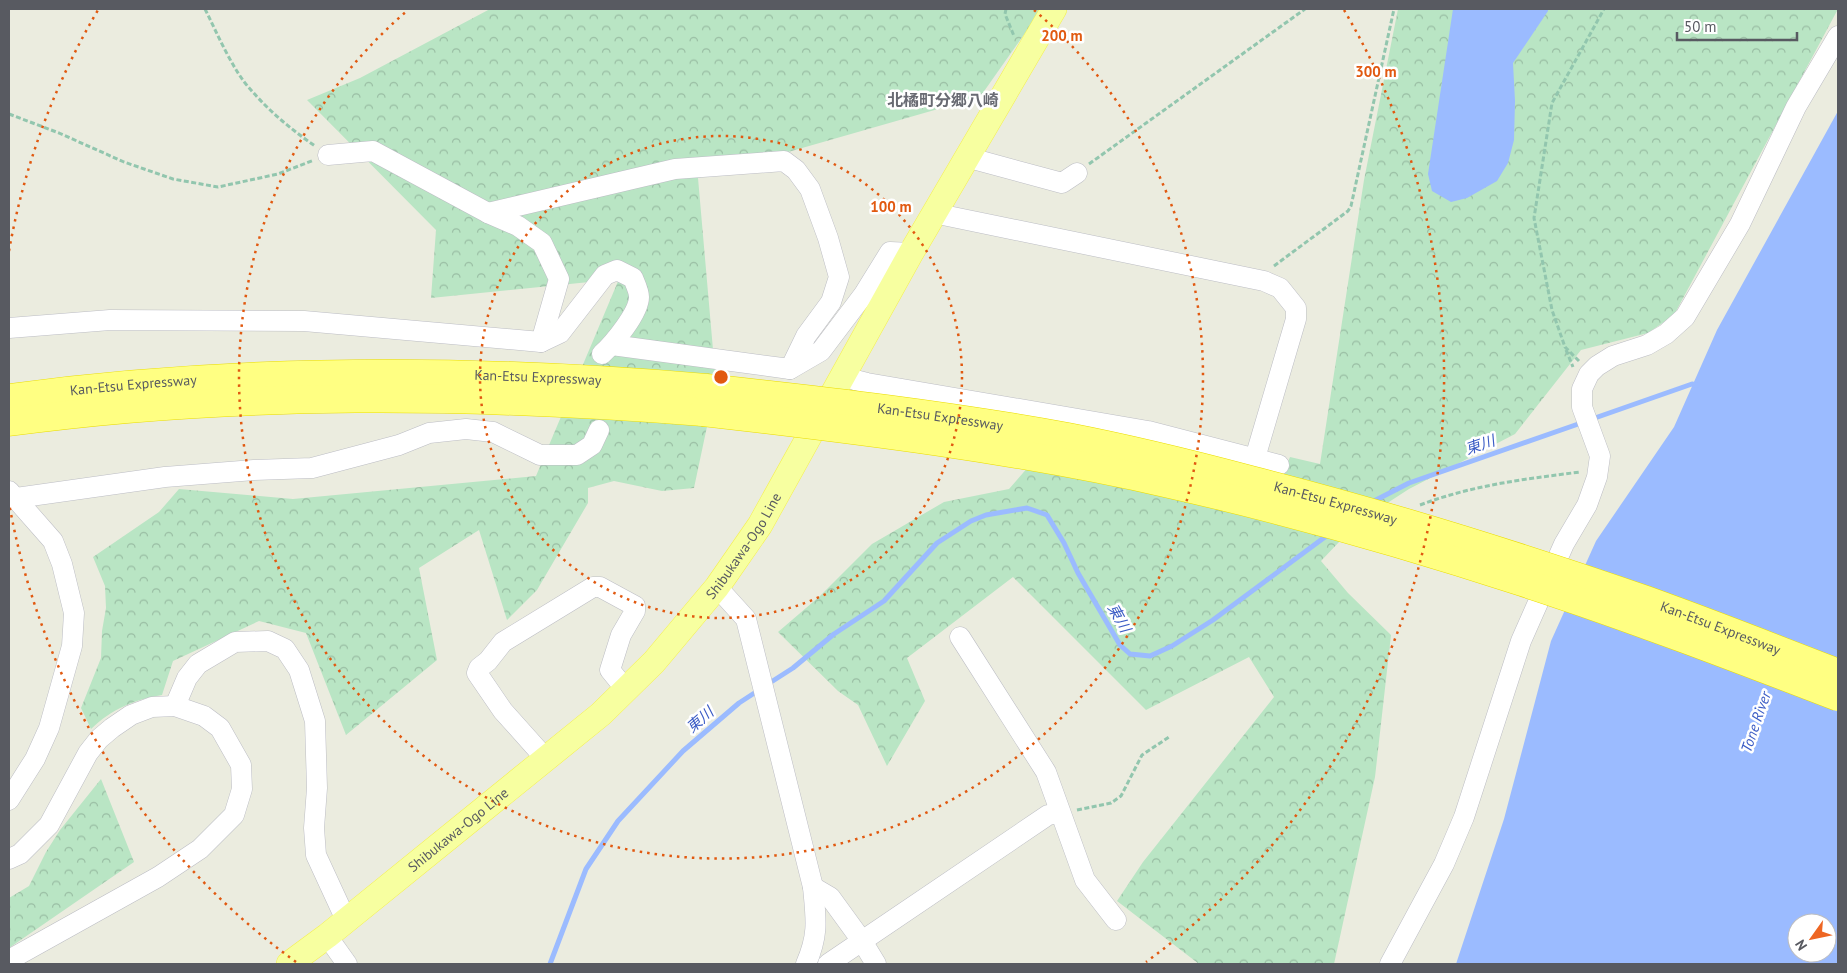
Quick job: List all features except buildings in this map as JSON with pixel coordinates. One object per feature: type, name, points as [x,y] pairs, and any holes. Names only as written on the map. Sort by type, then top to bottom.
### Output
[{"type":"highway","name":"Kan-Etsu Expressway","points":[[9,398],[138,384],[242,377],[382,373],[626,381],[705,400],[835,427],[951,443],[1056,461],[1168,484],[1288,513],[1409,546],[1524,582],[1838,697]]},
{"type":"highway","name":"Kan-Etsu Expressway","points":[[9,422],[139,409],[273,400],[393,398],[608,405],[705,400],[845,402],[958,418],[1070,438],[1184,462],[1409,522],[1647,601],[1838,673]]},
{"type":"main road","name":"Shibukawa-Ogo Line","points":[[289,964],[337,928],[601,714],[654,662],[717,588],[760,525],[911,253],[1054,9]]},
{"type":"street","points":[[1390,964],[1444,864],[1464,817],[1521,641],[1564,544],[1587,505],[1598,470],[1600,456],[1582,407],[1582,389],[1589,374],[1613,356],[1647,344],[1666,334],[1685,317],[1740,224],[1796,107],[1838,36]]},
{"type":"street","points":[[328,155],[373,152],[488,213],[518,226],[542,243],[559,278],[541,342]]},
{"type":"street","points":[[969,155],[977,160],[1062,183],[1077,173]]},
{"type":"street","points":[[488,213],[675,168],[784,161],[796,170],[810,189],[828,238],[839,277],[831,302],[806,336],[790,368]]},
{"type":"street","points":[[943,215],[1264,281],[1280,288],[1296,308],[1296,318],[1255,458]]},
{"type":"street","points":[[9,328],[110,320],[304,320],[541,342],[560,333],[605,274],[617,270],[633,278],[639,298],[632,315],[607,350],[790,368],[821,351],[864,294],[890,252],[911,253]]},
{"type":"street","points":[[844,374],[855,380],[867,383],[1148,431],[1279,465]]},
{"type":"street","points":[[11,496],[166,476],[312,468],[399,445],[429,433],[466,429],[493,432],[540,455],[577,455],[592,445],[599,430]]},
{"type":"street","points":[[9,800],[35,759],[50,728],[72,646],[74,613],[62,564],[53,541],[11,496]]},
{"type":"street","points":[[545,758],[503,711],[477,674],[479,668],[488,661],[503,642],[593,587],[600,587],[635,606],[635,611],[620,635],[610,670],[626,691]]},
{"type":"street","points":[[717,588],[746,618],[813,888],[816,926],[814,946],[806,964]]},
{"type":"street","points":[[960,637],[1046,772],[1085,880],[1116,920]]},
{"type":"street","points":[[175,706],[187,678],[198,664],[235,642],[268,642],[284,649],[299,670],[315,720],[317,788],[314,828],[316,855],[347,964]]},
{"type":"street","points":[[9,859],[20,854],[49,825],[88,753],[118,724],[152,707],[175,706],[204,716],[220,728],[241,765],[242,789],[234,815],[200,849],[158,878],[9,960]]},
{"type":"street","points":[[828,964],[1048,816],[1060,813]]},
{"type":"street","points":[[813,888],[830,897],[876,964]]},
{"type":"path","points":[[205,9],[236,68],[250,90],[287,127],[328,155]]},
{"type":"path","points":[[1077,173],[1305,9]]},
{"type":"path","points":[[1264,281],[1272,268],[1348,211],[1351,206],[1394,9]]},
{"type":"path","points":[[1594,369],[1578,360],[1565,347],[1552,310],[1534,218],[1552,104],[1604,9]]},
{"type":"path","points":[[9,114],[59,133],[124,162],[173,180],[218,187],[278,174],[328,155]]},
{"type":"path","points":[[1416,507],[1443,496],[1500,482],[1598,470]]},
{"type":"path","points":[[1060,813],[1111,803],[1121,796],[1142,755],[1168,737]]},
{"type":"green space","points":[[490,9],[1042,9],[980,97],[698,178],[716,384],[694,488],[662,491],[614,481],[588,488],[588,503],[537,590],[507,620],[479,530],[419,568],[437,660],[346,735],[306,633],[259,621],[173,661],[162,695],[124,706],[107,716],[91,729],[81,708],[101,658],[102,631],[106,608],[105,586],[93,557],[159,512],[179,489],[293,499],[536,476],[619,279],[431,298],[436,230],[307,100],[360,78]]},
{"type":"green space","points":[[1398,9],[1838,9],[1674,315],[1648,333],[1581,350],[1515,434],[1409,489],[1358,522],[1321,561],[1348,593],[1391,635],[1375,777],[1334,964],[1199,964],[1117,901],[1143,862],[1274,697],[1249,657],[1146,710],[1013,577],[907,658],[925,701],[887,766],[858,705],[838,691],[778,632],[820,596],[872,544],[944,502],[1009,489],[1029,466],[1266,514],[1290,457],[1320,464],[1364,180]]},
{"type":"green space","points":[[101,779],[134,862],[9,948],[9,898],[29,886],[46,852],[60,830]]},
{"type":"water","points":[[1453,9],[1548,9],[1548,11],[1513,63],[1515,101],[1514,140],[1508,163],[1497,181],[1467,198],[1451,202],[1432,191],[1428,174]]},
{"type":"water","name":"Tone River","points":[[1838,111],[1838,964],[1456,964],[1504,819],[1551,641],[1596,541],[1674,427],[1717,330]]},
{"type":"waterway","name":"東川","points":[[1592,419],[1692,384],[1697,385]]},
{"type":"waterway","name":"東川","points":[[1372,502],[1409,483],[1584,422]]},
{"type":"waterway","name":"東川","points":[[768,684],[793,668],[834,634],[884,601],[937,543],[971,521],[986,515],[1027,508],[1047,515],[1120,645],[1130,654],[1150,656],[1172,646],[1213,620],[1329,534]]},
{"type":"waterway","name":"東川","points":[[550,964],[586,869],[618,821],[683,751],[739,703],[759,690]]},
{"type":"district","name":"北橘町分郷八崎","points":[[943,100]]}]
